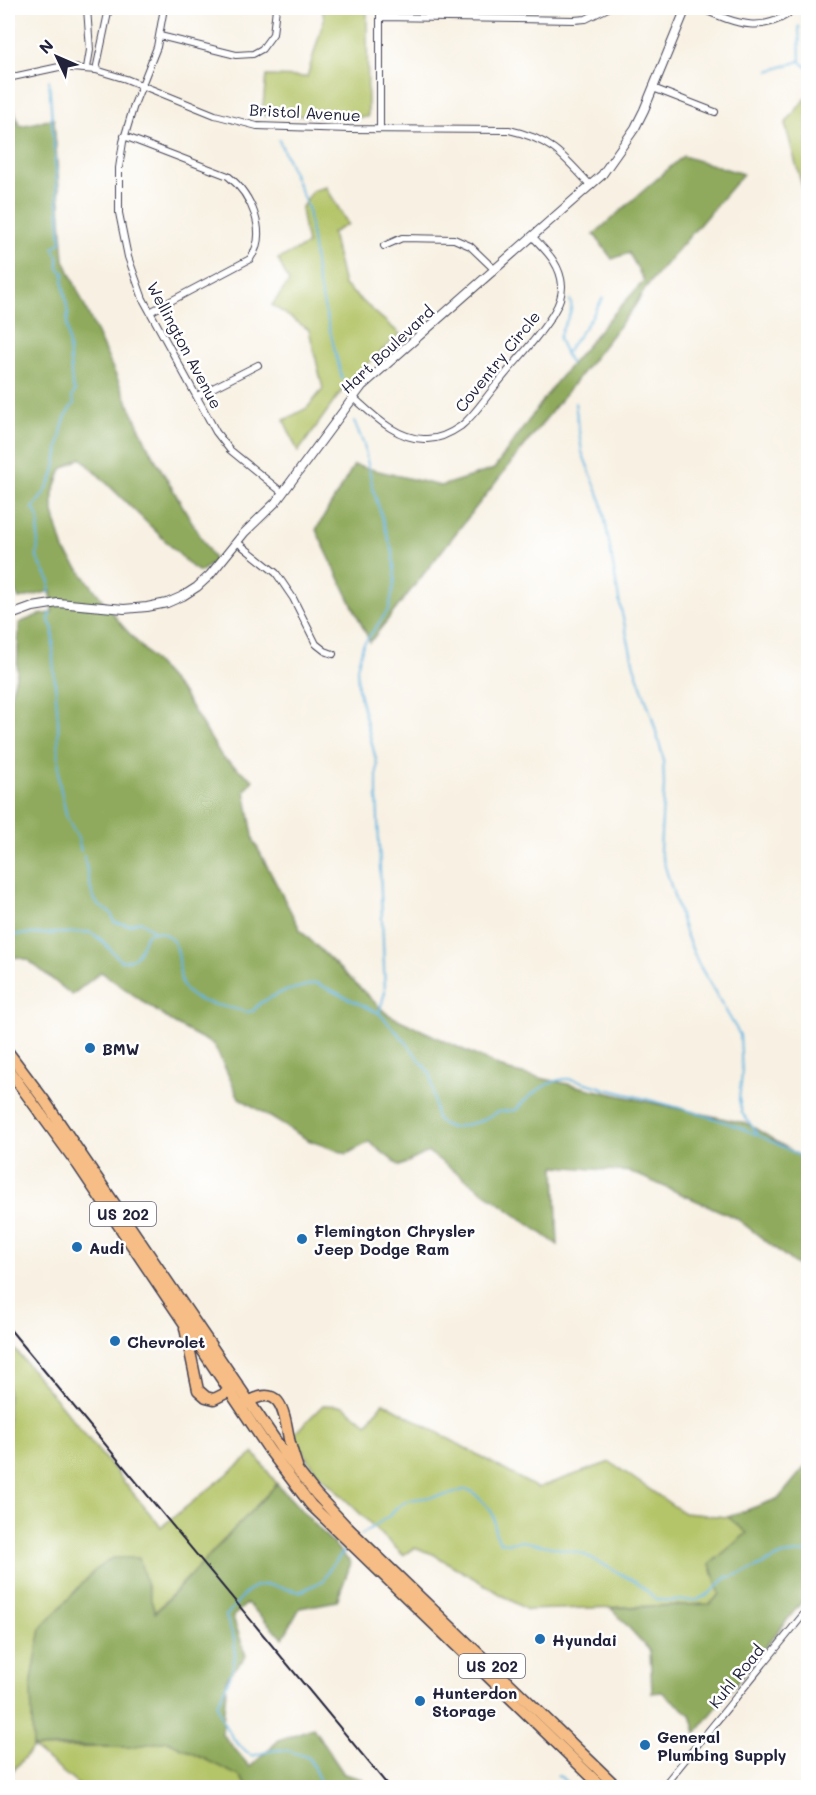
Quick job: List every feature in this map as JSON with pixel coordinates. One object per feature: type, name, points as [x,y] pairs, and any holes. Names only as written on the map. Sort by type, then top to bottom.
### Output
[{"type":"highway","name":"US 202","points":[[8,1052],[82,1153],[234,1389]]},
{"type":"highway","name":"US 202","points":[[9,1073],[78,1165],[183,1322],[351,1538]]},
{"type":"highway","points":[[183,1322],[198,1390],[212,1399],[234,1389]]},
{"type":"highway","points":[[245,1404],[261,1396],[270,1396],[280,1403],[284,1410],[290,1443],[300,1475]]},
{"type":"highway","name":"US 202","points":[[245,1404],[297,1487],[618,1788]]},
{"type":"highway","name":"US 202","points":[[362,1548],[603,1788]]},
{"type":"street","points":[[87,8],[90,50],[87,68]]},
{"type":"street","points":[[96,70],[109,8]]},
{"type":"street","name":"Wellington Avenue","points":[[164,8],[160,36],[124,136],[119,168],[119,213],[130,264],[150,312],[222,442],[283,493]]},
{"type":"street","points":[[160,36],[236,55],[253,54],[262,49],[273,34],[276,8]]},
{"type":"street","points":[[380,8],[380,129]]},
{"type":"street","points":[[380,17],[574,20],[586,19],[608,8]]},
{"type":"street","name":"Hart Boulevard","points":[[8,616],[33,607],[58,603],[133,609],[167,603],[197,587],[283,493],[367,381],[591,186],[611,165],[635,128],[686,8]]},
{"type":"street","points":[[700,8],[729,20],[750,25],[771,23],[796,8]]},
{"type":"street","points":[[8,67],[10,77]]},
{"type":"street","name":"Bristol Avenue","points":[[10,77],[59,67],[87,68],[215,115],[257,126],[509,130],[534,136],[555,148],[591,186]]},
{"type":"street","points":[[653,88],[715,112]]},
{"type":"street","points":[[124,136],[228,176],[244,193],[258,228],[256,252],[243,265],[150,312]]},
{"type":"street","name":"Coventry Circle","points":[[353,397],[388,426],[405,436],[425,440],[443,436],[461,426],[476,411],[549,319],[560,301],[562,282],[556,264],[532,236]]},
{"type":"street","points":[[384,246],[402,238],[454,239],[470,246],[494,269]]},
{"type":"street","points":[[196,396],[258,365]]},
{"type":"street","points":[[237,542],[276,573],[293,598],[316,644],[333,654]]},
{"type":"street","name":"Kuhl Road","points":[[662,1788],[808,1608]]},
{"type":"green space","points":[[322,8],[367,8],[368,117],[262,115],[266,76],[307,77],[324,19]]},
{"type":"green space","points":[[8,94],[20,126],[54,119],[64,260],[148,447],[215,561],[200,572],[193,568],[81,458],[62,469],[53,493],[53,512],[64,550],[121,624],[184,695],[222,757],[253,780],[245,791],[254,841],[301,931],[387,1014],[509,1071],[748,1124],[808,1161],[808,1274],[736,1218],[631,1172],[555,1166],[558,1245],[428,1152],[400,1166],[369,1142],[347,1154],[308,1140],[239,1098],[214,1045],[175,1024],[101,972],[72,995],[28,960],[16,957],[8,960],[8,705],[17,672],[19,623],[38,615],[52,613],[51,591],[19,599],[8,575],[8,442],[13,392],[8,359]]},
{"type":"green space","points":[[808,95],[808,208],[785,124]]},
{"type":"green space","points":[[683,156],[743,174],[647,286],[634,307],[370,642],[316,530],[354,465],[441,486],[494,469],[554,385],[644,281],[629,253],[612,259],[594,234]]},
{"type":"green space","points":[[326,187],[348,224],[332,233],[344,285],[400,334],[348,382],[298,452],[284,420],[307,408],[323,389],[309,330],[272,305],[289,282],[278,259],[307,245],[301,209],[312,191]]},
{"type":"green space","points":[[8,1341],[161,1527],[254,1453],[277,1484],[154,1613],[93,1572],[41,1628],[31,1687],[33,1748],[8,1776]]},
{"type":"green space","points":[[383,1402],[537,1488],[610,1462],[684,1513],[728,1517],[748,1532],[710,1564],[720,1594],[710,1604],[527,1610],[433,1554],[415,1548],[403,1555],[315,1470],[293,1435],[323,1405],[344,1406],[367,1424]]},
{"type":"green space","points":[[808,1463],[808,1594],[696,1733],[691,1715],[662,1692],[652,1693],[650,1651],[611,1608],[710,1604],[720,1594],[710,1564],[747,1533],[728,1517],[779,1498]]},
{"type":"green space","points":[[277,1484],[351,1563],[337,1601],[300,1608],[283,1638],[247,1603],[233,1617],[246,1656],[227,1678],[222,1734],[250,1767],[279,1740],[313,1728],[344,1774],[363,1779],[363,1787],[249,1787],[239,1776],[168,1741],[128,1747],[33,1748],[31,1687],[41,1628],[93,1572],[112,1558],[139,1558],[155,1613]]},
{"type":"green space","points":[[168,1741],[239,1776],[249,1787],[81,1787],[33,1748],[128,1747]]},
{"type":"waterway","points":[[799,26],[800,61],[808,68]]},
{"type":"waterway","points":[[769,71],[800,61]]},
{"type":"waterway","points":[[49,80],[61,242],[53,248],[58,256],[58,268],[64,273],[72,385],[75,391],[72,397],[74,404],[65,417],[53,477],[33,508],[39,518],[37,558],[50,582],[49,594]]},
{"type":"waterway","points":[[279,140],[308,208],[317,278],[342,379]]},
{"type":"waterway","points":[[565,354],[603,298]]},
{"type":"waterway","points":[[570,300],[570,314],[559,339],[570,363]]},
{"type":"waterway","points":[[575,403],[582,452],[602,503],[620,605],[634,666],[663,757],[664,785],[660,850],[685,932],[698,963],[740,1035],[742,1074],[739,1099],[742,1113],[757,1133]]},
{"type":"waterway","points":[[354,421],[364,445],[373,489],[393,553],[395,579],[389,609],[363,645],[357,668],[358,688],[377,764],[385,992],[379,1013]]},
{"type":"waterway","points":[[50,613],[49,621],[53,629],[58,721],[59,782],[67,818],[78,838],[81,851]]},
{"type":"waterway","points":[[84,856],[92,894],[98,905],[111,913],[114,922],[129,925],[140,921],[153,930]]},
{"type":"waterway","points":[[8,935],[89,932],[102,941],[122,961],[136,955],[147,934],[162,933],[174,943],[179,958],[182,984],[188,993],[207,1003],[246,1012],[253,1011],[260,1003],[282,992],[316,983],[379,1013],[406,1042],[431,1075],[436,1118],[451,1128],[478,1122],[498,1112],[516,1110],[544,1086],[558,1080],[569,1079],[710,1117],[760,1136],[808,1161]]},
{"type":"waterway","points":[[361,1535],[409,1500],[452,1494],[466,1489],[473,1492],[490,1509],[494,1517],[495,1532],[500,1542],[522,1541],[581,1553],[636,1582],[656,1599],[669,1601],[697,1600],[710,1593],[726,1578],[751,1570],[783,1555],[808,1552]]},
{"type":"waterway","points":[[323,1788],[309,1758],[281,1750],[252,1756],[239,1745],[226,1727],[217,1704],[225,1689],[235,1656],[234,1639],[226,1616],[244,1594],[257,1586],[273,1586],[300,1592],[324,1580],[331,1566],[348,1547]]},
{"type":"waterway","points":[[557,1776],[572,1788]]},
{"type":"railway","points":[[8,1327],[390,1788]]},
{"type":"place","name":"BMW","points":[[90,1048]]},
{"type":"place","name":"Flemington Chrysler Jeep Dodge Ram","points":[[302,1239]]},
{"type":"place","name":"Audi","points":[[77,1247]]},
{"type":"place","name":"Chevrolet","points":[[115,1341]]},
{"type":"place","name":"Hyundai","points":[[540,1639]]},
{"type":"place","name":"Hunterdon Storage","points":[[420,1701]]},
{"type":"place","name":"General Plumbing Supply","points":[[645,1745]]}]
